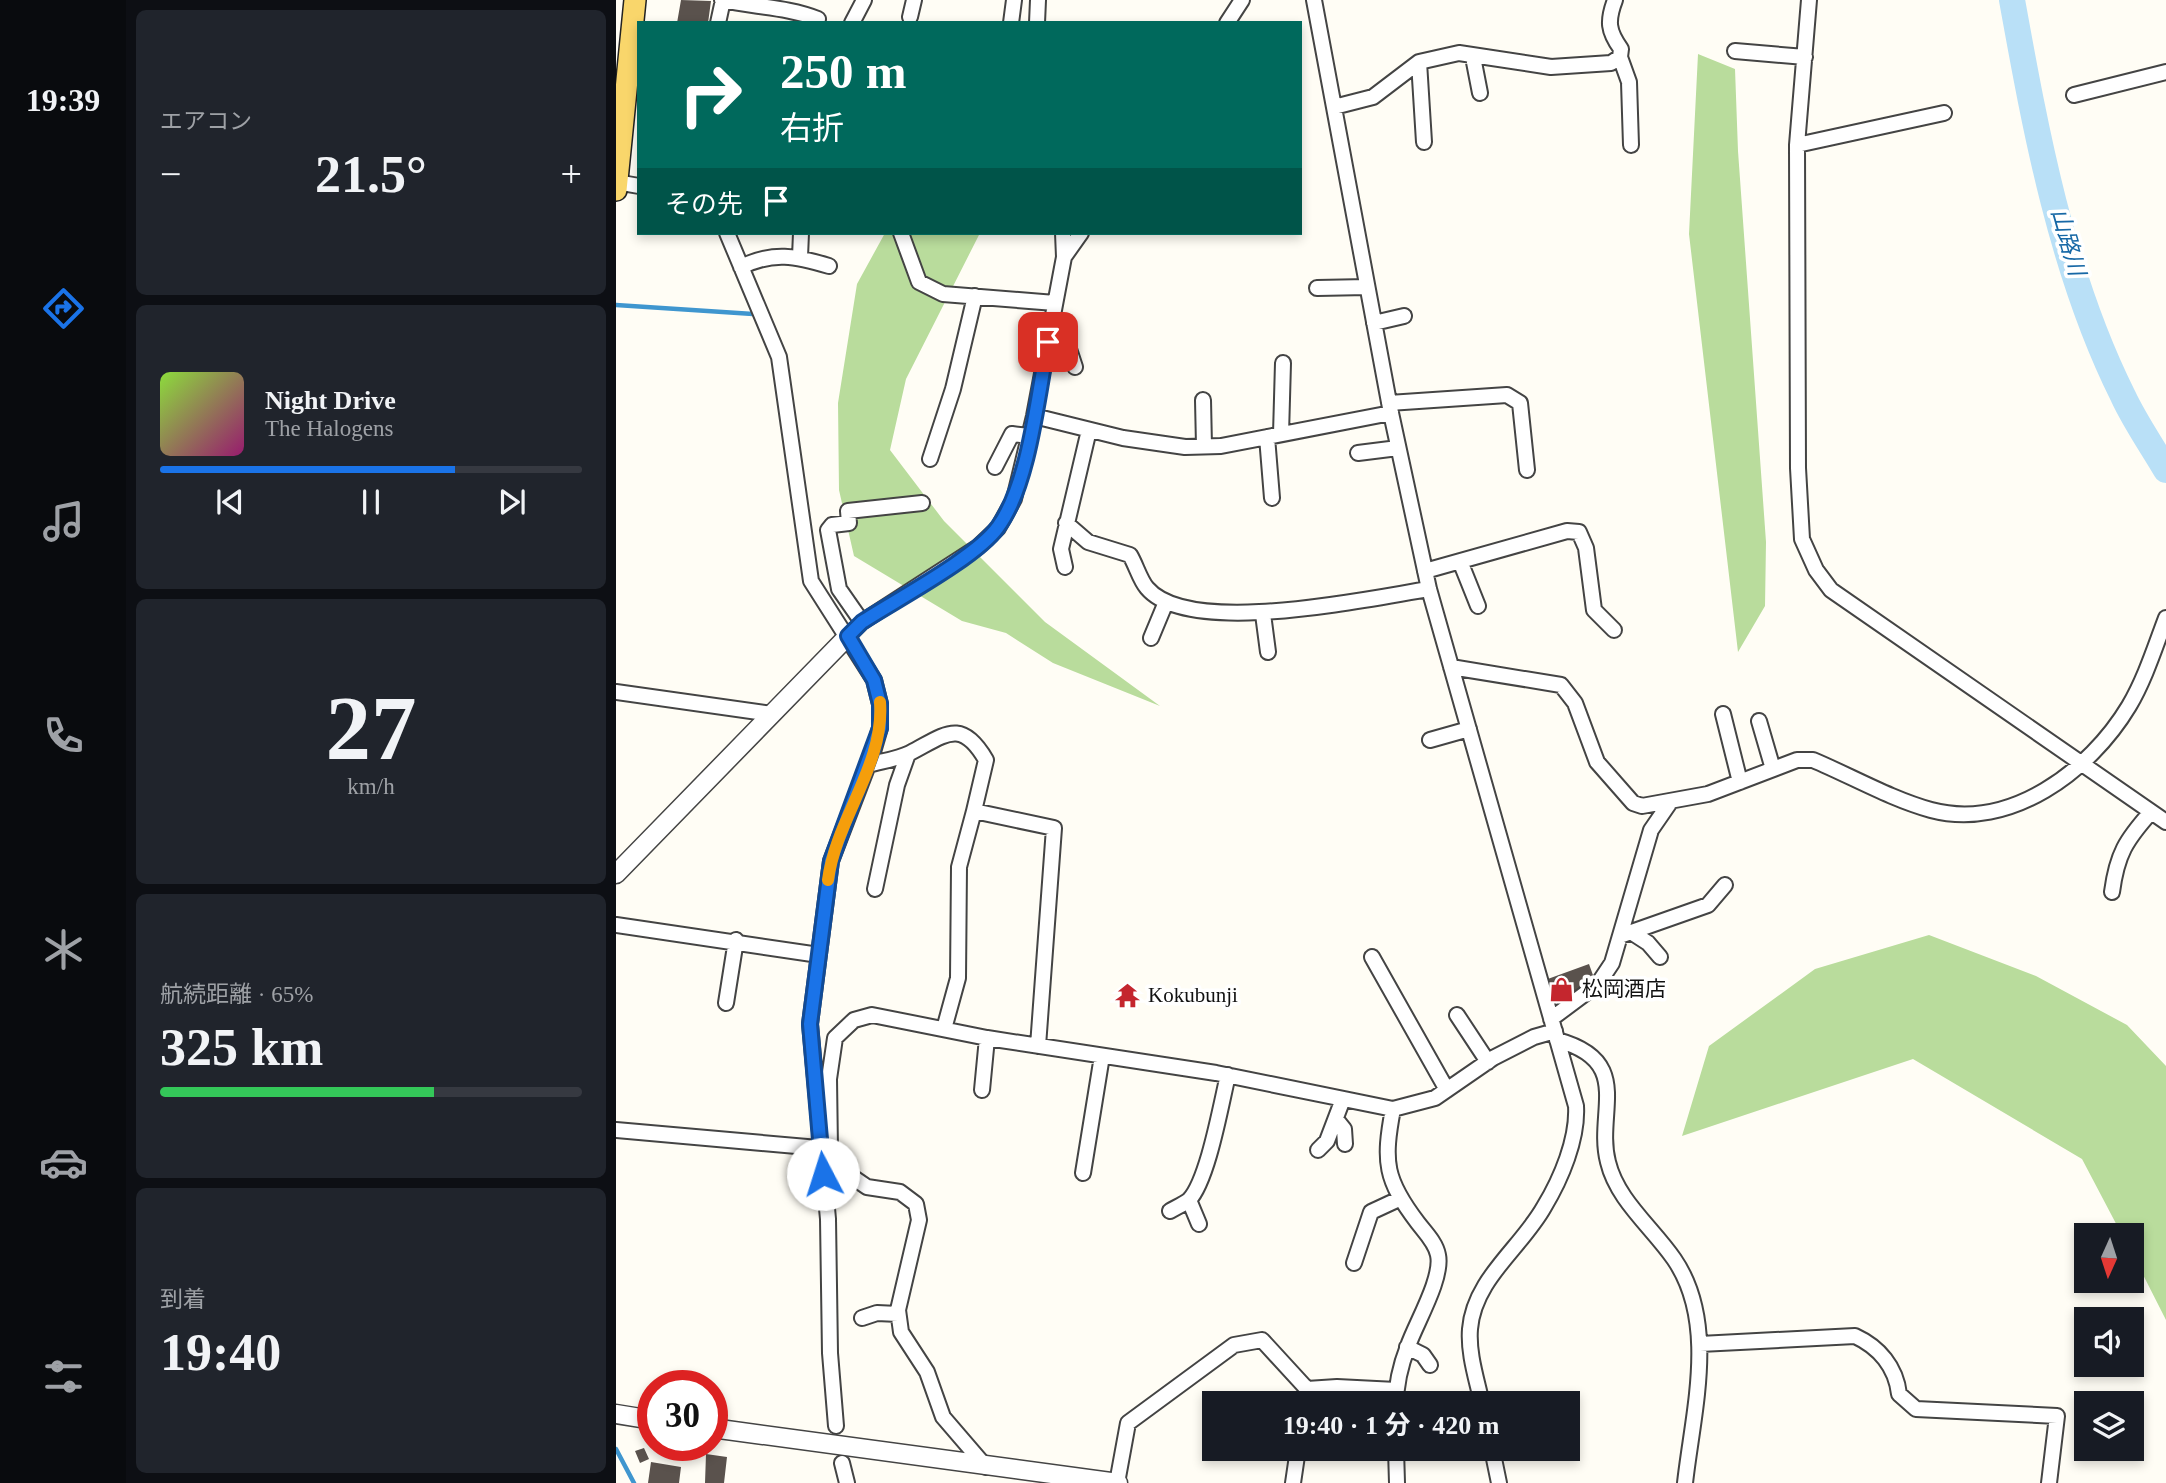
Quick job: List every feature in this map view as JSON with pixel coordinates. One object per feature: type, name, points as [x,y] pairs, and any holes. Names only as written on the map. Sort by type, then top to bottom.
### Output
[{"type":"main road","points":[[616,190],[635,0]]},
{"type":"street","points":[[718,21],[722,0],[770,10],[793,9],[818,19]]},
{"type":"street","points":[[853,21],[864,0]]},
{"type":"street","points":[[910,17],[914,0]]},
{"type":"street","points":[[1011,21],[1014,0]]},
{"type":"street","points":[[1037,21],[1038,0]]},
{"type":"street","points":[[1228,21],[1242,0]]},
{"type":"street","points":[[1314,0],[1390,408],[1429,589],[1576,1106],[1577,1125],[1544,1208],[1487,1280],[1477,1304],[1470,1328],[1479,1391]]},
{"type":"street","points":[[1615,0],[1608,19],[1610,33],[1621,49],[1620,57],[1629,82],[1631,145]]},
{"type":"street","points":[[1810,0],[1797,145],[1798,468],[1802,539],[1816,570],[1831,590],[2166,822]]},
{"type":"street","points":[[1735,51],[1805,57]]},
{"type":"street","points":[[1334,107],[1373,97],[1419,62],[1459,53],[1551,67],[1611,63],[1620,57]]},
{"type":"street","points":[[1473,57],[1480,93]]},
{"type":"street","points":[[1419,62],[1424,142]]},
{"type":"street","points":[[2074,95],[2166,72]]},
{"type":"street","points":[[1797,145],[1944,113]]},
{"type":"street","points":[[616,182],[637,186]]},
{"type":"street","points":[[728,235],[779,357],[811,581],[874,680],[880,704],[880,728],[834,848],[810,1024],[825,1150],[830,1353],[836,1426]]},
{"type":"street","points":[[800,257],[801,235]]},
{"type":"street","points":[[902,235],[919,282],[943,293],[1055,303]]},
{"type":"street","points":[[616,874],[862,622],[978,547],[998,528],[1014,499],[1034,416],[1064,257],[1063,235]]},
{"type":"street","points":[[1064,257],[1080,235]]},
{"type":"street","points":[[741,267],[775,255],[800,257],[829,265]]},
{"type":"street","points":[[1317,288],[1367,287]]},
{"type":"street","points":[[930,459],[953,389],[975,296]]},
{"type":"street","points":[[1374,323],[1404,316]]},
{"type":"street","points":[[1048,342],[1068,346],[1076,367]]},
{"type":"street","points":[[1272,498],[1274,436],[1283,363]]},
{"type":"street","points":[[1034,416],[1123,438],[1204,446],[1274,436],[1390,408],[1507,395],[1520,403],[1527,470]]},
{"type":"street","points":[[1203,400],[1204,446]]},
{"type":"street","points":[[1065,567],[1060,549],[1089,430]]},
{"type":"street","points":[[995,467],[1012,434],[1029,436]]},
{"type":"street","points":[[1358,453],[1398,448]]},
{"type":"street","points":[[862,622],[839,589],[828,530],[832,525],[849,523],[848,511],[922,503]]},
{"type":"street","points":[[1066,523],[1088,542],[1130,555],[1147,588],[1166,602],[1208,611],[1263,614],[1429,589]]},
{"type":"street","points":[[1425,571],[1567,531],[1579,532],[1586,548],[1594,610],[1614,630]]},
{"type":"street","points":[[1460,561],[1478,607]]},
{"type":"street","points":[[1151,638],[1166,602]]},
{"type":"street","points":[[1263,614],[1268,652]]},
{"type":"street","points":[[1451,667],[1561,685],[1575,703],[1597,762],[1633,803],[1642,806],[1708,794],[1797,760],[1813,761],[1930,810],[1960,814],[1994,810],[2036,798],[2084,763],[2129,707],[2166,618]]},
{"type":"street","points":[[616,692],[772,714]]},
{"type":"street","points":[[1723,714],[1740,782]]},
{"type":"street","points":[[1759,722],[1773,769]]},
{"type":"street","points":[[1430,740],[1468,729]]},
{"type":"street","points":[[868,765],[908,754],[943,733],[962,733],[975,742],[986,760],[959,867],[958,978],[944,1029]]},
{"type":"street","points":[[875,889],[897,785],[908,754]]},
{"type":"street","points":[[825,1150],[829,1079],[835,1038],[853,1020],[872,1015],[987,1038],[1228,1075],[1393,1109],[1435,1098],[1488,1062],[1534,1037],[1554,1030],[1598,984],[1626,934],[1651,830],[1671,802]]},
{"type":"street","points":[[974,811],[1054,828],[1038,1046]]},
{"type":"street","points":[[2112,892],[2116,862],[2127,839],[2151,812]]},
{"type":"street","points":[[1626,934],[1708,905],[1724,885]]},
{"type":"street","points":[[616,925],[736,940],[819,955]]},
{"type":"street","points":[[1626,934],[1648,943],[1660,957]]},
{"type":"street","points":[[726,1003],[736,940]]},
{"type":"street","points":[[1372,957],[1447,1090]]},
{"type":"street","points":[[1457,1015],[1488,1062]]},
{"type":"street","points":[[1554,1030],[1587,1050],[1600,1066],[1609,1099],[1607,1160],[1617,1188],[1675,1260],[1692,1295],[1700,1345],[1685,1483]]},
{"type":"street","points":[[982,1090],[987,1038]]},
{"type":"street","points":[[1083,1173],[1102,1056]]},
{"type":"street","points":[[1170,1211],[1189,1200],[1209,1152],[1228,1075]]},
{"type":"street","points":[[1318,1150],[1327,1141],[1343,1099]]},
{"type":"street","points":[[1393,1109],[1387,1141],[1389,1171],[1399,1199],[1433,1243],[1438,1255],[1437,1273],[1407,1348],[1397,1391]]},
{"type":"street","points":[[1336,1119],[1344,1129],[1345,1144]]},
{"type":"street","points":[[616,1130],[825,1150],[848,1174],[867,1187],[900,1192],[916,1204],[919,1220],[898,1314],[901,1332],[927,1372],[943,1417],[986,1467]]},
{"type":"street","points":[[1354,1263],[1371,1212],[1399,1199]]},
{"type":"street","points":[[1189,1200],[1199,1224]]},
{"type":"street","points":[[862,1318],[877,1312],[898,1314]]},
{"type":"street","points":[[1700,1345],[1855,1336],[1872,1344],[1897,1376],[1899,1394],[1916,1409],[2057,1416],[2049,1483]]},
{"type":"street","points":[[728,1430],[986,1467],[1021,1477],[1117,1483],[1128,1423],[1234,1345],[1262,1340],[1302,1391]]},
{"type":"street","points":[[1407,1348],[1423,1355],[1430,1365]]},
{"type":"street","points":[[1323,1391],[1337,1387],[1361,1391]]},
{"type":"street","points":[[618,1415],[637,1418]]},
{"type":"street","points":[[1293,1483],[1296,1461]]},
{"type":"street","points":[[1396,1461],[1397,1483]]},
{"type":"street","points":[[1494,1461],[1499,1483]]},
{"type":"street","points":[[842,1463],[847,1483]]},
{"type":"green space","points":[[1698,54],[1735,69],[1738,151],[1766,542],[1765,606],[1738,652],[1689,234]]},
{"type":"green space","points":[[884,235],[979,235],[906,379],[890,450],[944,521],[1045,622],[1160,706],[1053,663],[1006,633],[962,621],[854,556],[839,490],[838,403],[857,284]]},
{"type":"green space","points":[[1929,935],[2036,976],[2127,1025],[2166,1066],[2166,1320],[2144,1277],[2144,1223],[2116,1223],[2082,1159],[1913,1059],[1682,1136],[1709,1046],[1815,969]]},
{"type":"building","points":[[681,0],[711,1],[708,21],[677,21]]},
{"type":"building","points":[[1589,964],[1594,978],[1588,981],[1590,984],[1580,988],[1581,992],[1554,1002],[1545,980]]},
{"type":"building","points":[[706,1461],[727,1461],[724,1483],[705,1483]]},
{"type":"building","points":[[651,1462],[681,1467],[679,1483],[648,1483]]},
{"type":"waterway","name":"山路川","points":[[2012,0],[2042,152],[2067,252],[2083,301],[2128,406],[2166,470]]},
{"type":"waterway","points":[[616,305],[753,314]]},
{"type":"waterway","points":[[616,1449],[634,1483]]},
{"type":"slow traffic","points":[[828,880],[834,848],[873,752],[880,728],[880,702]]},
{"type":"place","name":"松岡酒店","points":[[1562,989]]},
{"type":"place","name":"Kokubunji","points":[[1128,995]]},
{"type":"route","points":[[823,1174],[810,1024],[834,848],[880,728],[880,704],[874,680],[848,636],[862,622],[978,547],[998,528],[1014,499],[1048,342]]}]
